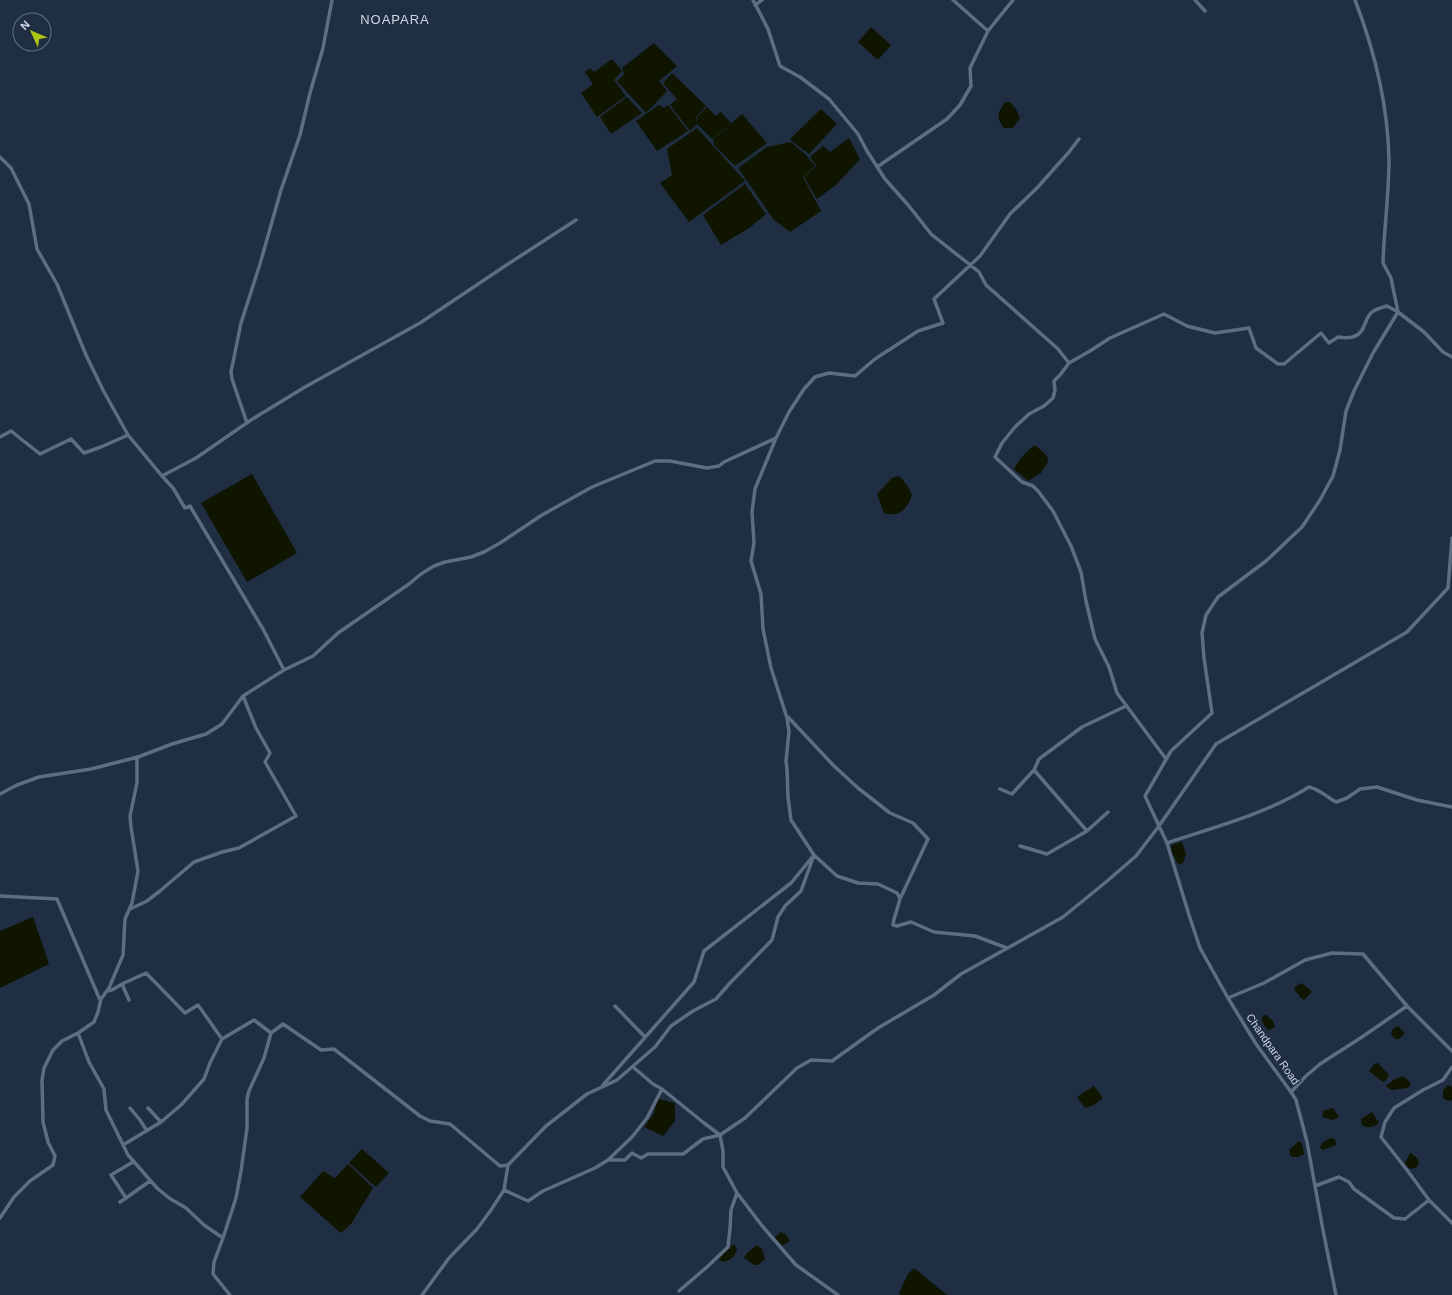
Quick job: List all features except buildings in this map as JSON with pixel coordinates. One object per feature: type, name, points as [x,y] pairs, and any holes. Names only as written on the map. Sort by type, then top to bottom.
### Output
[{"type":"street","points":[[247,423],[231,372],[237,339],[279,197],[300,136],[323,48],[332,0]]},
{"type":"street","points":[[753,0],[768,29],[780,66],[800,77],[829,99],[858,134],[884,179],[909,206],[931,234],[979,272],[986,285],[1058,349],[1069,363]]},
{"type":"street","points":[[756,5],[762,0]]},
{"type":"street","points":[[953,0],[988,32]]},
{"type":"street","points":[[876,167],[947,119],[960,105],[971,86],[970,68],[988,32],[1013,0]]},
{"type":"street","points":[[1195,0],[1205,11]]},
{"type":"street","points":[[1355,0],[1367,32],[1385,108],[1388,160],[1383,263],[1391,278],[1398,312],[1354,390],[1346,411],[1340,450],[1333,476],[1320,500],[1302,527],[1266,561],[1218,597],[1206,614],[1202,639],[1212,713],[1177,744],[1166,759],[1117,693],[1109,667],[1095,639],[1081,572],[1071,546],[1053,511],[1033,486],[1022,482],[995,457],[1002,443],[1015,427],[1030,414],[1044,406],[1053,398],[1055,390],[1054,381],[1069,363],[1110,338],[1164,314],[1187,326],[1215,333],[1248,328],[1256,348],[1278,364],[1284,364],[1321,333],[1329,343],[1338,337],[1347,339],[1356,336],[1361,333],[1369,315],[1374,311],[1387,306],[1398,312],[1424,332],[1443,352],[1452,357]]},
{"type":"street","points":[[900,899],[897,893],[878,884],[858,884],[837,876],[814,855],[791,820],[786,761],[789,732],[787,717],[771,668],[763,629],[761,594],[751,561],[754,543],[752,512],[754,489],[789,412],[814,377],[830,373],[855,376],[875,359],[918,331],[943,322],[934,298],[980,256],[1010,214],[1037,188],[1079,139]]},
{"type":"street","points":[[0,157],[11,168],[29,204],[38,249],[57,284],[86,355],[103,390],[128,435],[173,488],[185,508],[190,506],[262,629],[284,670]]},
{"type":"street","points":[[162,476],[196,458],[247,423],[305,387],[420,323],[576,220]]},
{"type":"street","points":[[0,437],[11,431],[40,454],[71,439],[84,453],[128,435]]},
{"type":"street","points":[[0,794],[17,785],[39,777],[91,769],[137,757],[172,744],[206,734],[222,724],[243,696],[284,670],[313,656],[338,633],[427,570],[445,562],[471,557],[484,552],[542,515],[592,487],[655,461],[670,461],[707,468],[719,466],[724,462],[776,438]]},
{"type":"street","points":[[608,1160],[625,1160],[632,1153],[641,1158],[648,1154],[683,1154],[703,1139],[720,1134],[745,1118],[797,1068],[811,1060],[832,1061],[878,1028],[934,995],[961,974],[1063,917],[1136,856],[1159,826],[1216,744],[1407,632],[1448,588],[1452,538]]},
{"type":"street","points":[[130,909],[147,901],[194,862],[222,852],[239,848],[296,816],[265,762],[270,753],[256,728],[243,696]]},
{"type":"street","points":[[1000,789],[1012,794],[1034,770],[1039,759],[1082,728],[1126,706]]},
{"type":"street","points":[[787,717],[833,765],[858,788],[890,813],[913,823],[928,839],[900,899],[892,925],[897,926],[911,922],[934,932],[975,936],[1007,948]]},
{"type":"street","points":[[0,1218],[14,1197],[30,1181],[53,1164],[55,1156],[48,1142],[43,1122],[42,1080],[44,1068],[54,1050],[62,1041],[78,1033],[94,1022],[100,1001],[107,991],[123,955],[125,919],[130,909],[138,871],[130,827],[130,816],[137,783],[137,757]]},
{"type":"street","name":"Chandpara Road","points":[[1166,759],[1146,796],[1168,843],[1200,948],[1256,1044],[1292,1092],[1296,1100],[1307,1142],[1336,1295]]},
{"type":"street","points":[[1034,770],[1087,831]]},
{"type":"street","points":[[1168,843],[1212,830],[1289,800],[1309,788],[1315,788],[1326,797],[1336,802],[1347,798],[1360,790],[1377,787],[1417,800],[1452,807]]},
{"type":"street","points":[[1020,846],[1047,854],[1087,831],[1108,812]]},
{"type":"street","points":[[603,1085],[694,982],[704,951],[791,883],[814,855]]},
{"type":"street","points":[[422,1295],[449,1258],[477,1229],[504,1190],[508,1165],[552,1122],[587,1094],[617,1080],[655,1047],[671,1026],[693,1011],[716,999],[772,940],[778,917],[785,906],[801,891],[814,855]]},
{"type":"street","points":[[0,896],[57,899],[100,1001]]},
{"type":"street","points":[[1228,998],[1264,983],[1305,960],[1332,953],[1363,954],[1406,1006],[1452,1051]]},
{"type":"street","points":[[107,991],[146,973],[185,1013],[198,1005],[222,1039]]},
{"type":"street","points":[[122,984],[129,1000]]},
{"type":"street","points":[[615,1006],[645,1037]]},
{"type":"street","points":[[1292,1092],[1306,1076],[1320,1064],[1406,1006]]},
{"type":"street","points":[[123,1145],[160,1122],[181,1105],[204,1079],[222,1039],[254,1020],[271,1033]]},
{"type":"street","points":[[230,1295],[213,1274],[214,1262],[224,1238],[236,1198],[247,1128],[247,1099],[249,1091],[264,1058],[271,1033],[283,1024],[320,1050],[334,1049],[420,1116],[430,1121],[450,1124],[500,1166],[508,1165]]},
{"type":"street","points":[[78,1033],[89,1062],[104,1089],[106,1110],[113,1128],[128,1156],[150,1181],[169,1198],[186,1208],[204,1225],[224,1238]]},
{"type":"street","points":[[633,1066],[653,1084],[662,1089],[720,1134],[723,1151],[723,1167],[737,1192],[763,1227],[796,1265],[838,1295]]},
{"type":"street","points":[[1452,1067],[1443,1080],[1422,1090],[1394,1108],[1385,1122],[1381,1138],[1429,1200],[1452,1223]]},
{"type":"street","points":[[504,1190],[528,1201],[543,1191],[595,1168],[608,1160],[632,1137],[648,1118],[662,1089]]},
{"type":"street","points":[[130,1108],[147,1130]]},
{"type":"street","points":[[148,1108],[160,1122]]},
{"type":"street","points":[[126,1198],[112,1175],[133,1162]]},
{"type":"street","points":[[1315,1186],[1339,1177],[1349,1182],[1354,1189],[1394,1218],[1405,1219],[1429,1200]]},
{"type":"street","points":[[120,1202],[150,1181]]},
{"type":"street","points":[[679,1291],[728,1247],[730,1210],[737,1192]]},
{"type":"shaded area","points":[[871,27],[891,45],[878,60],[858,42]]},
{"type":"shaded area","points":[[654,43],[677,66],[659,81],[667,91],[646,113],[617,81],[624,74],[622,68]]},
{"type":"shaded area","points":[[612,59],[622,71],[614,80],[626,96],[597,117],[581,93],[593,84],[585,72],[590,68],[594,72]]},
{"type":"shaded area","points":[[672,73],[706,106],[696,117],[697,124],[690,131],[670,105],[677,99],[663,83]]},
{"type":"shaded area","points":[[627,97],[642,113],[611,134],[600,117]]},
{"type":"shaded area","points":[[1005,102],[1010,102],[1016,109],[1020,118],[1013,128],[1004,128],[999,120],[999,112]]},
{"type":"shaded area","points":[[659,105],[664,108],[668,105],[688,131],[657,151],[636,121]]},
{"type":"shaded area","points":[[707,107],[716,116],[721,112],[731,123],[712,139],[697,124],[697,117]]},
{"type":"shaded area","points":[[821,109],[837,124],[809,154],[790,139]]},
{"type":"shaded area","points":[[742,114],[767,143],[735,166],[714,145],[713,139]]},
{"type":"shaded area","points":[[697,128],[745,181],[689,222],[660,183],[672,175],[667,149]]},
{"type":"shaded area","points":[[849,138],[860,159],[836,185],[817,199],[804,177],[816,166],[810,157],[823,146],[830,152]]},
{"type":"shaded area","points":[[791,142],[806,155],[815,166],[803,177],[821,211],[790,232],[774,220],[738,168],[767,147]]},
{"type":"shaded area","points":[[745,184],[766,214],[749,228],[721,245],[703,215]]},
{"type":"shaded area","points":[[1035,445],[1047,456],[1048,462],[1041,473],[1028,481],[1014,469],[1023,456]]},
{"type":"shaded area","points":[[252,474],[297,553],[247,582],[201,503]]},
{"type":"shaded area","points":[[899,476],[907,485],[912,495],[910,500],[905,508],[898,513],[884,513],[877,494],[892,478]]},
{"type":"shaded area","points":[[1182,842],[1186,854],[1183,863],[1178,864],[1172,853],[1171,846]]},
{"type":"shaded area","points":[[33,917],[49,964],[0,988],[0,931]]},
{"type":"shaded area","points":[[1302,983],[1312,992],[1304,1000],[1294,989]]},
{"type":"shaded area","points":[[1263,1015],[1266,1015],[1273,1021],[1275,1027],[1269,1030],[1265,1027],[1262,1020]]},
{"type":"shaded area","points":[[1398,1026],[1405,1033],[1399,1039],[1395,1039],[1391,1034],[1393,1029]]},
{"type":"shaded area","points":[[1378,1063],[1389,1075],[1383,1082],[1369,1071],[1374,1064]]},
{"type":"shaded area","points":[[1403,1076],[1411,1084],[1408,1088],[1391,1090],[1386,1086],[1395,1079]]},
{"type":"shaded area","points":[[1448,1085],[1452,1087],[1452,1100],[1448,1101],[1443,1098],[1443,1090]]},
{"type":"shaded area","points":[[1094,1086],[1103,1098],[1094,1105],[1085,1108],[1077,1097]]},
{"type":"shaded area","points":[[658,1099],[675,1103],[675,1121],[663,1136],[644,1127],[653,1115]]},
{"type":"shaded area","points":[[1333,1108],[1339,1117],[1333,1120],[1322,1117],[1323,1111]]},
{"type":"shaded area","points":[[1372,1112],[1379,1123],[1371,1127],[1362,1125],[1361,1119]]},
{"type":"shaded area","points":[[1330,1138],[1335,1139],[1336,1145],[1323,1150],[1320,1148],[1322,1143]]},
{"type":"shaded area","points":[[1299,1141],[1302,1144],[1304,1154],[1298,1157],[1293,1157],[1290,1155],[1289,1150]]},
{"type":"shaded area","points":[[362,1149],[389,1173],[376,1187],[349,1163]]},
{"type":"shaded area","points":[[1410,1153],[1418,1159],[1419,1162],[1417,1167],[1411,1169],[1406,1166],[1405,1163]]},
{"type":"shaded area","points":[[348,1164],[373,1188],[351,1224],[341,1233],[300,1197],[323,1171],[335,1178]]},
{"type":"shaded area","points":[[781,1232],[785,1234],[790,1241],[781,1246],[774,1238]]},
{"type":"shaded area","points":[[734,1244],[737,1250],[732,1258],[724,1262],[719,1260],[722,1255]]},
{"type":"shaded area","points":[[757,1245],[762,1249],[765,1259],[758,1265],[754,1265],[744,1258],[747,1253]]},
{"type":"shaded area","points":[[914,1268],[947,1295],[900,1295],[899,1293],[908,1274]]},
{"type":"district","name":"NOAPARA","points":[[395,19]]}]
